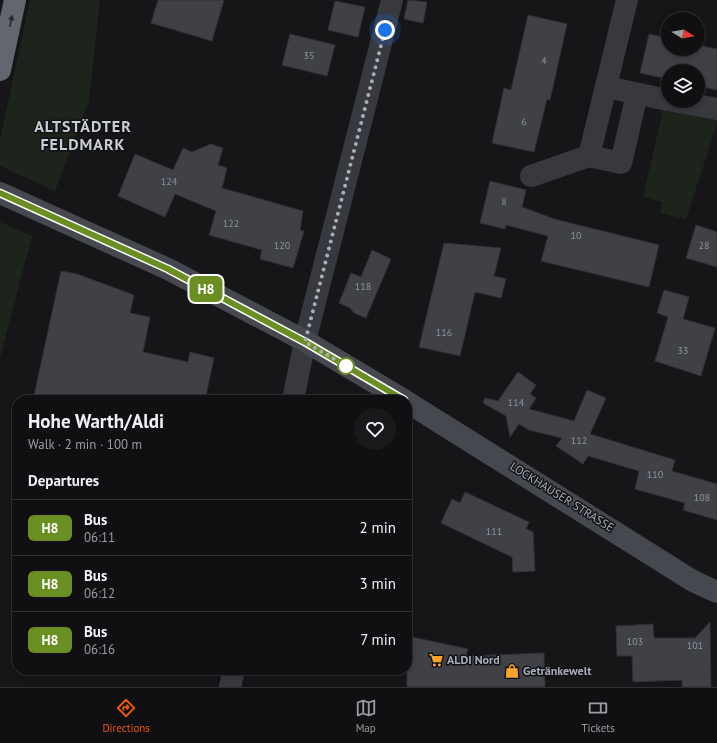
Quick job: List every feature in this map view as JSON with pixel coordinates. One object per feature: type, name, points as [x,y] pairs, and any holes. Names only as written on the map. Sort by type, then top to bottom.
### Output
[{"type":"highway","points":[[0,70],[15,0]]},
{"type":"street","points":[[294,395],[305,342],[392,0]]},
{"type":"street","points":[[588,156],[627,0]]},
{"type":"street","points":[[606,87],[661,99]]},
{"type":"street","points":[[531,176],[588,156],[621,163],[637,94]]},
{"type":"street","points":[[705,107],[717,109]]},
{"type":"street","points":[[1,194],[168,269],[305,342],[395,395]]},
{"type":"street","name":"LOCKHAUSER STRASSE","points":[[412,405],[693,581],[717,592]]},
{"type":"street","points":[[230,687],[233,675]]},
{"type":"shaded area","points":[[30,0],[100,0],[89,101],[55,191],[0,166],[0,140]]},
{"type":"shaded area","points":[[664,108],[672,108],[717,119],[717,124],[686,219],[660,213],[662,202],[643,197]]},
{"type":"shaded area","points":[[0,222],[32,236],[0,358]]},
{"type":"building","points":[[158,0],[224,0],[212,41],[151,23]]},
{"type":"building","points":[[408,0],[427,2],[423,23],[404,19]]},
{"type":"building","points":[[335,1],[365,7],[358,37],[328,30]]},
{"type":"building","points":[[528,15],[567,24],[550,100],[547,99],[534,152],[492,143],[504,88],[511,90]]},
{"type":"building","points":[[290,34],[335,45],[327,76],[282,65]]},
{"type":"building","points":[[649,34],[661,37],[661,56],[705,56],[705,46],[717,49],[717,90],[705,87],[705,64],[661,64],[661,78],[640,73]]},
{"type":"building","points":[[211,144],[223,148],[218,165],[227,168],[222,188],[303,211],[300,230],[304,231],[293,268],[260,259],[262,250],[209,235],[216,211],[175,194],[165,217],[118,196],[135,154],[173,170],[183,148],[192,152]]},
{"type":"building","points":[[490,181],[526,190],[522,207],[554,219],[659,245],[649,287],[541,261],[548,236],[506,225],[505,229],[480,223]]},
{"type":"building","points":[[696,225],[717,232],[717,267],[686,258]]},
{"type":"building","points":[[444,243],[501,248],[494,276],[506,279],[501,298],[475,292],[460,356],[419,347]]},
{"type":"building","points":[[372,250],[391,259],[366,318],[354,313],[350,308],[339,303],[351,273],[361,277]]},
{"type":"building","points":[[61,271],[77,274],[134,295],[130,313],[150,317],[143,352],[188,362],[190,352],[214,358],[206,395],[34,395]]},
{"type":"building","points":[[664,290],[689,297],[683,319],[715,328],[701,376],[655,361],[668,317],[657,313]]},
{"type":"building","points":[[518,372],[536,385],[530,394],[536,398],[529,409],[574,421],[587,390],[606,398],[590,434],[675,460],[672,471],[717,484],[717,520],[683,510],[685,503],[635,489],[639,471],[588,456],[583,464],[556,446],[562,438],[529,430],[519,424],[510,437],[506,416],[483,403],[485,398],[498,401]]},
{"type":"building","points":[[465,492],[529,522],[526,529],[533,532],[535,571],[513,572],[512,557],[441,523],[452,499],[460,503]]},
{"type":"building","points":[[710,622],[711,687],[682,687],[682,680],[633,682],[632,656],[617,656],[616,626],[653,624],[654,638],[695,638]]},
{"type":"building","points":[[412,637],[468,649],[466,656],[544,653],[545,687],[407,687],[407,675],[412,675]]},
{"type":"bus line","name":"H8","points":[[0,193],[168,269],[305,342],[395,395]]},
{"type":"place","name":"ALDI Nord","points":[[436,660]]},
{"type":"place","name":"Getränkewelt","points":[[512,671]]},
{"type":"district","name":"ALTSTÄDTER FELDMARK","points":[[83,135]]},
{"type":"route","points":[[346,366],[305,342],[385,30]]}]
